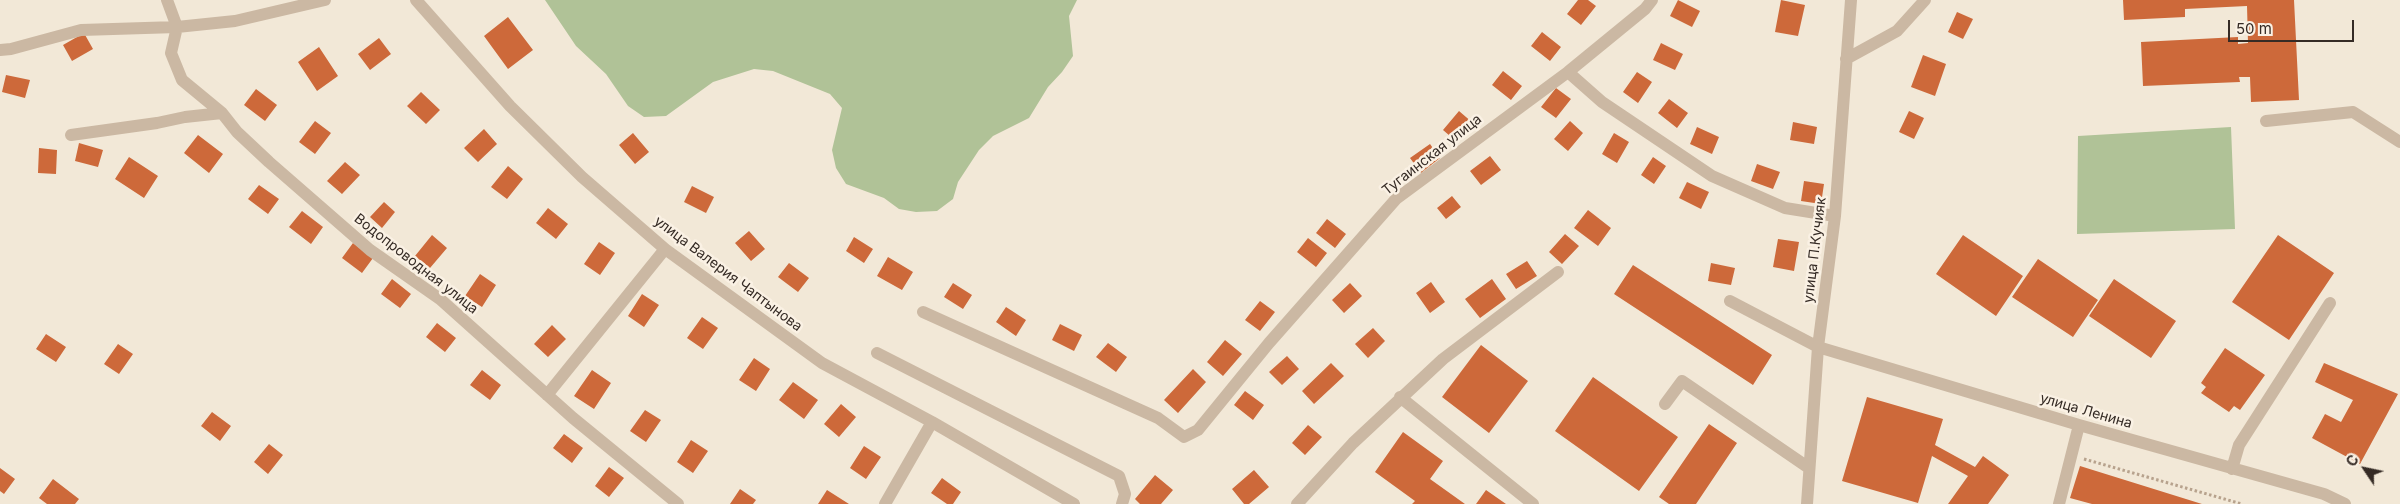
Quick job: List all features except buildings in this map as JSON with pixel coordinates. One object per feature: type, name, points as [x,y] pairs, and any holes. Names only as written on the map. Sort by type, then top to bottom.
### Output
[{"type":"street","points":[[167,0],[178,27]]},
{"type":"street","points":[[0,50],[11,49],[81,30],[178,27],[235,21],[325,0]]},
{"type":"street","name":"улица Валерия Чаптынова","points":[[416,0],[510,106],[582,177],[665,249],[822,363],[932,422],[1074,504]]},
{"type":"street","name":"Тугаинская улица","points":[[923,312],[1158,418],[1184,437],[1198,430],[1269,343],[1396,199],[1568,72],[1646,9],[1652,0]]},
{"type":"street","name":"улица П.Кучияк","points":[[1807,504],[1818,347],[1835,216],[1851,0]]},
{"type":"street","points":[[1846,59],[1897,31],[1924,0]]},
{"type":"street","name":"Водопроводная улица","points":[[178,27],[171,53],[182,80],[222,113],[237,132],[370,250],[440,299],[547,395],[639,474],[678,504]]},
{"type":"street","points":[[1568,72],[1602,102],[1712,176],[1785,208],[1835,216]]},
{"type":"street","points":[[2266,122],[2354,112],[2400,142]]},
{"type":"street","points":[[71,135],[222,113]]},
{"type":"street","points":[[547,395],[665,249]]},
{"type":"street","points":[[1297,504],[1353,443],[1443,359],[1558,272]]},
{"type":"street","name":"улица Ленина","points":[[1730,301],[1818,347],[2079,425],[2324,494],[2345,504]]},
{"type":"street","points":[[2232,469],[2238,445],[2330,303]]},
{"type":"street","points":[[876,353],[1119,476],[1125,494],[1122,504]]},
{"type":"street","points":[[1665,404],[1682,381],[1809,468]]},
{"type":"street","points":[[1400,398],[1533,504]]},
{"type":"street","points":[[884,504],[932,422]]},
{"type":"street","points":[[2059,504],[2079,425]]},
{"type":"path","points":[[2072,456],[2242,504]]},
{"type":"green space","points":[[545,0],[1077,0],[1069,16],[1073,56],[1048,87],[1029,118],[993,136],[979,150],[958,182],[953,199],[937,211],[916,212],[899,209],[884,198],[846,184],[836,168],[832,150],[842,108],[830,94],[773,71],[754,69],[713,82],[666,116],[644,117],[628,106],[606,74],[576,46]]},
{"type":"green space","points":[[2231,127],[2235,229],[2077,234],[2078,136]]}]
